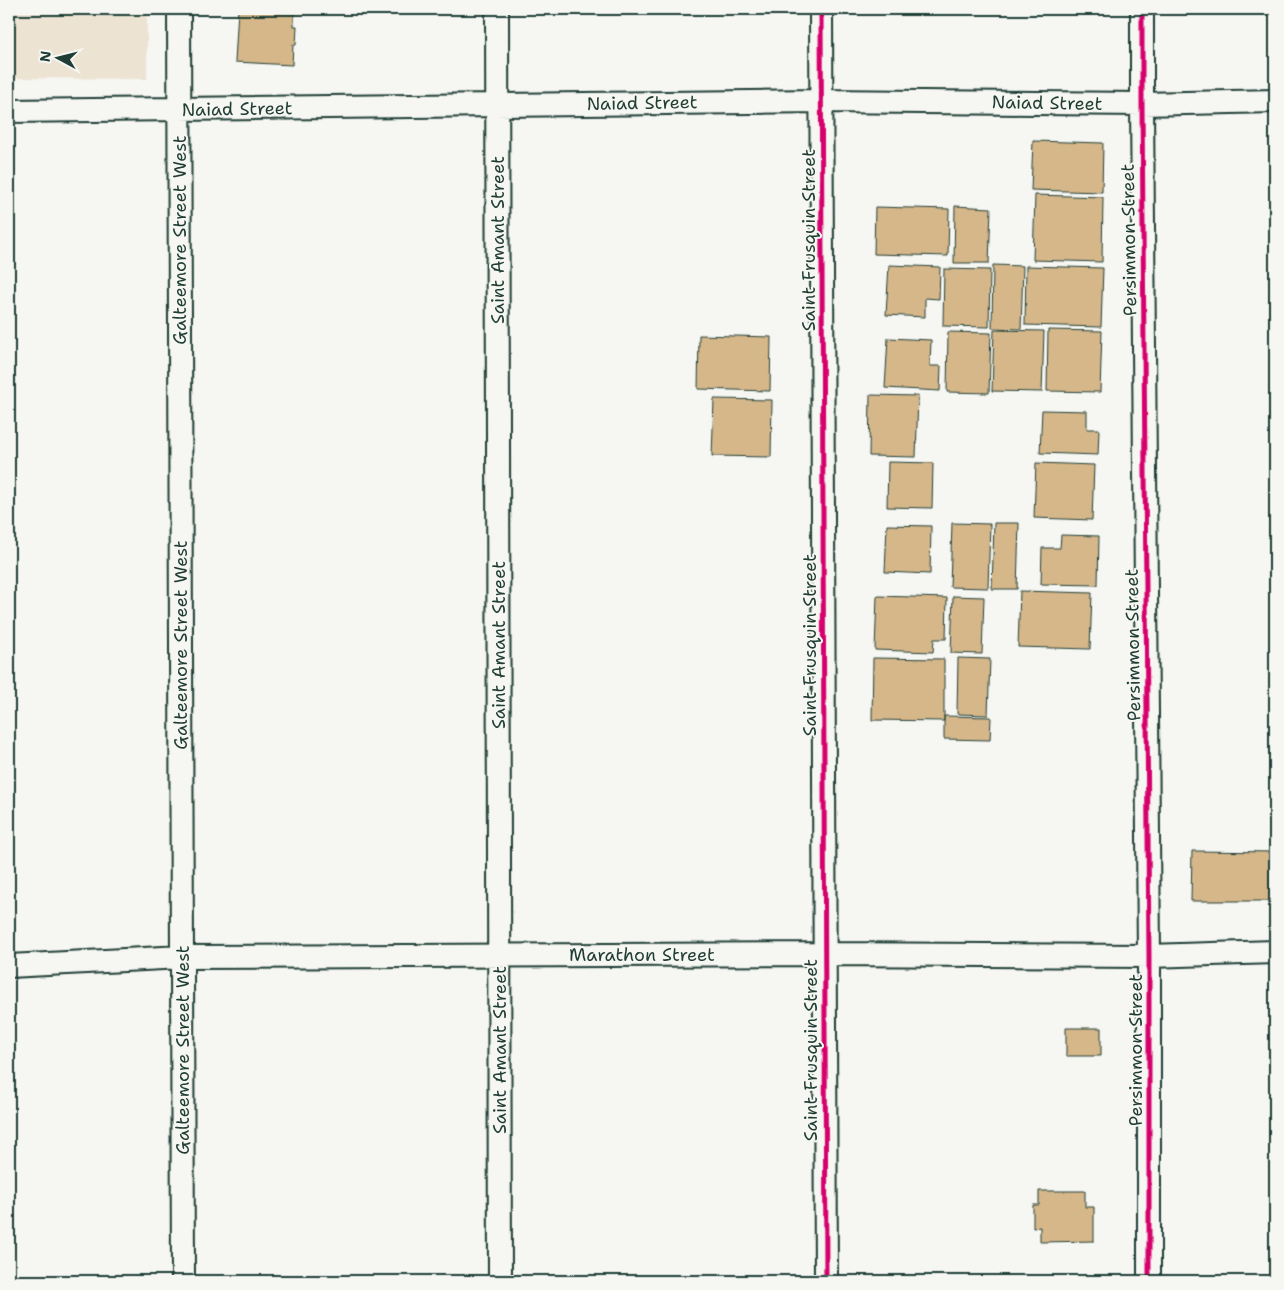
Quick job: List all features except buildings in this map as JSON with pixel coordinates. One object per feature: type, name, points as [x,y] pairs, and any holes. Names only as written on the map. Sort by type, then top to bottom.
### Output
[{"type":"street","name":"Galteemore Street West","points":[[179,9],[184,1281]]},
{"type":"street","name":"Saint Amant Street","points":[[497,9],[500,1281]]},
{"type":"street","name":"Saint Frusquin Street","points":[[821,9],[826,1281]]},
{"type":"street","name":"Persimmon Street","points":[[1142,9],[1150,956],[1149,1281]]},
{"type":"street","name":"Naiad Street","points":[[9,112],[822,102],[1142,104],[1275,102]]},
{"type":"street","name":"Marathon Street","points":[[9,966],[182,957],[825,954],[1150,956],[1275,952]]},
{"type":"shaded area","points":[[9,9],[147,9],[147,79],[9,78]]},
{"type":"cycle path","points":[[821,9],[826,1281]]},
{"type":"cycle path","points":[[1142,9],[1149,956],[1149,1281]]}]
